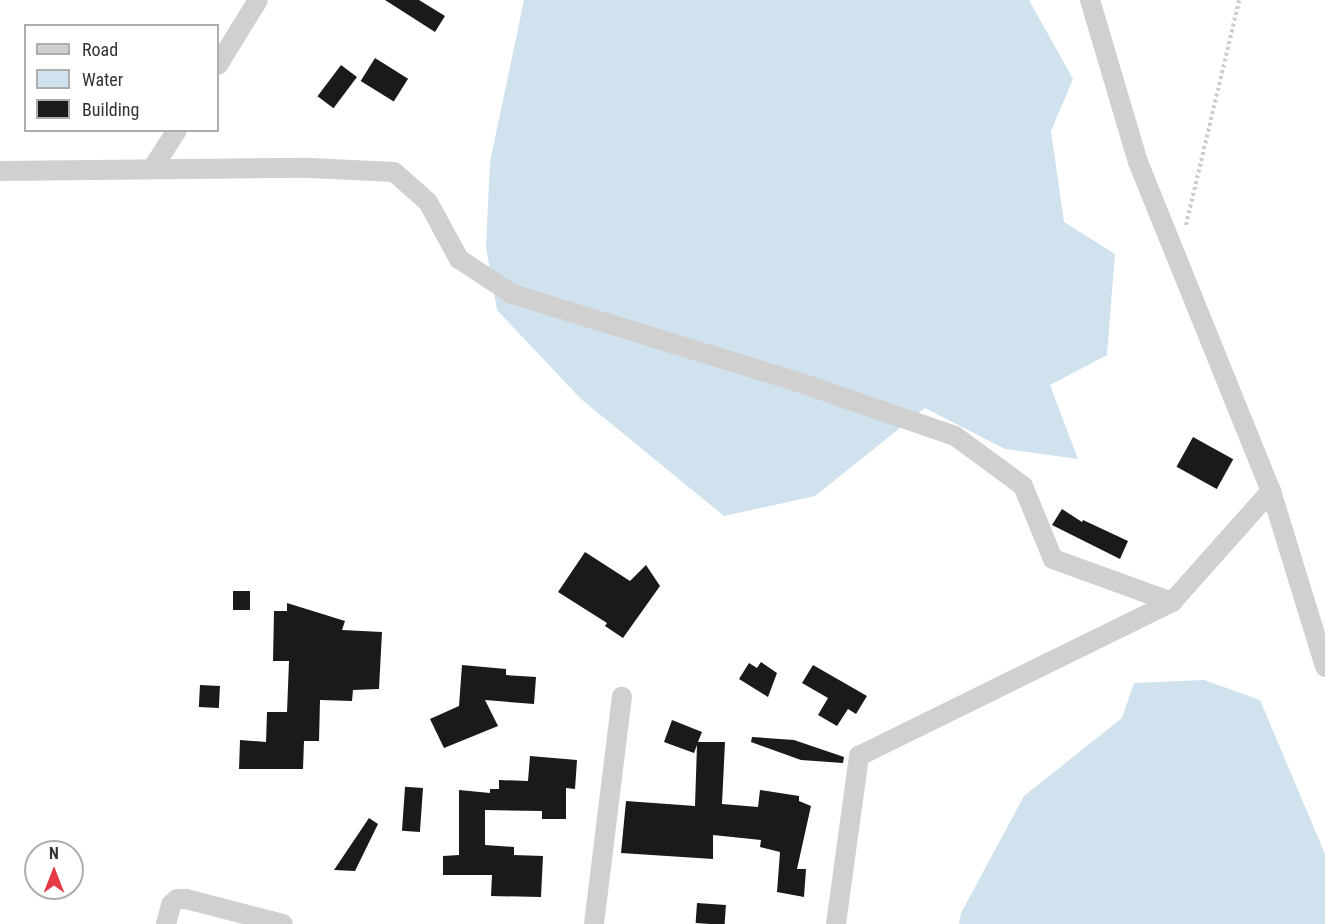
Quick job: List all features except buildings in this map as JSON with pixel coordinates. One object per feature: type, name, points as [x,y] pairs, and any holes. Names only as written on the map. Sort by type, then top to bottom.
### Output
[{"type":"street","points":[[219,63],[258,0]]},
{"type":"street","points":[[1090,0],[1138,162],[1271,491],[1325,667]]},
{"type":"street","points":[[152,169],[176,132]]},
{"type":"street","points":[[0,171],[311,168],[394,172],[428,202],[459,259],[512,294],[801,382],[955,436],[1023,486],[1053,559],[1172,602]]},
{"type":"street","points":[[836,924],[859,756],[1172,602],[1271,491]]},
{"type":"street","points":[[594,924],[622,698]]},
{"type":"street","points":[[166,924],[171,905],[177,899],[186,899],[282,924]]},
{"type":"path","points":[[1186,226],[1239,0]]},
{"type":"water","points":[[524,0],[1029,0],[1073,79],[1051,131],[1064,222],[1115,254],[1107,355],[1050,385],[1078,459],[1005,449],[925,408],[815,496],[724,516],[581,399],[497,310],[486,247],[490,162]]},
{"type":"water","points":[[1204,680],[1260,700],[1325,854],[1325,924],[959,924],[961,913],[1024,796],[1122,718],[1134,683]]}]
